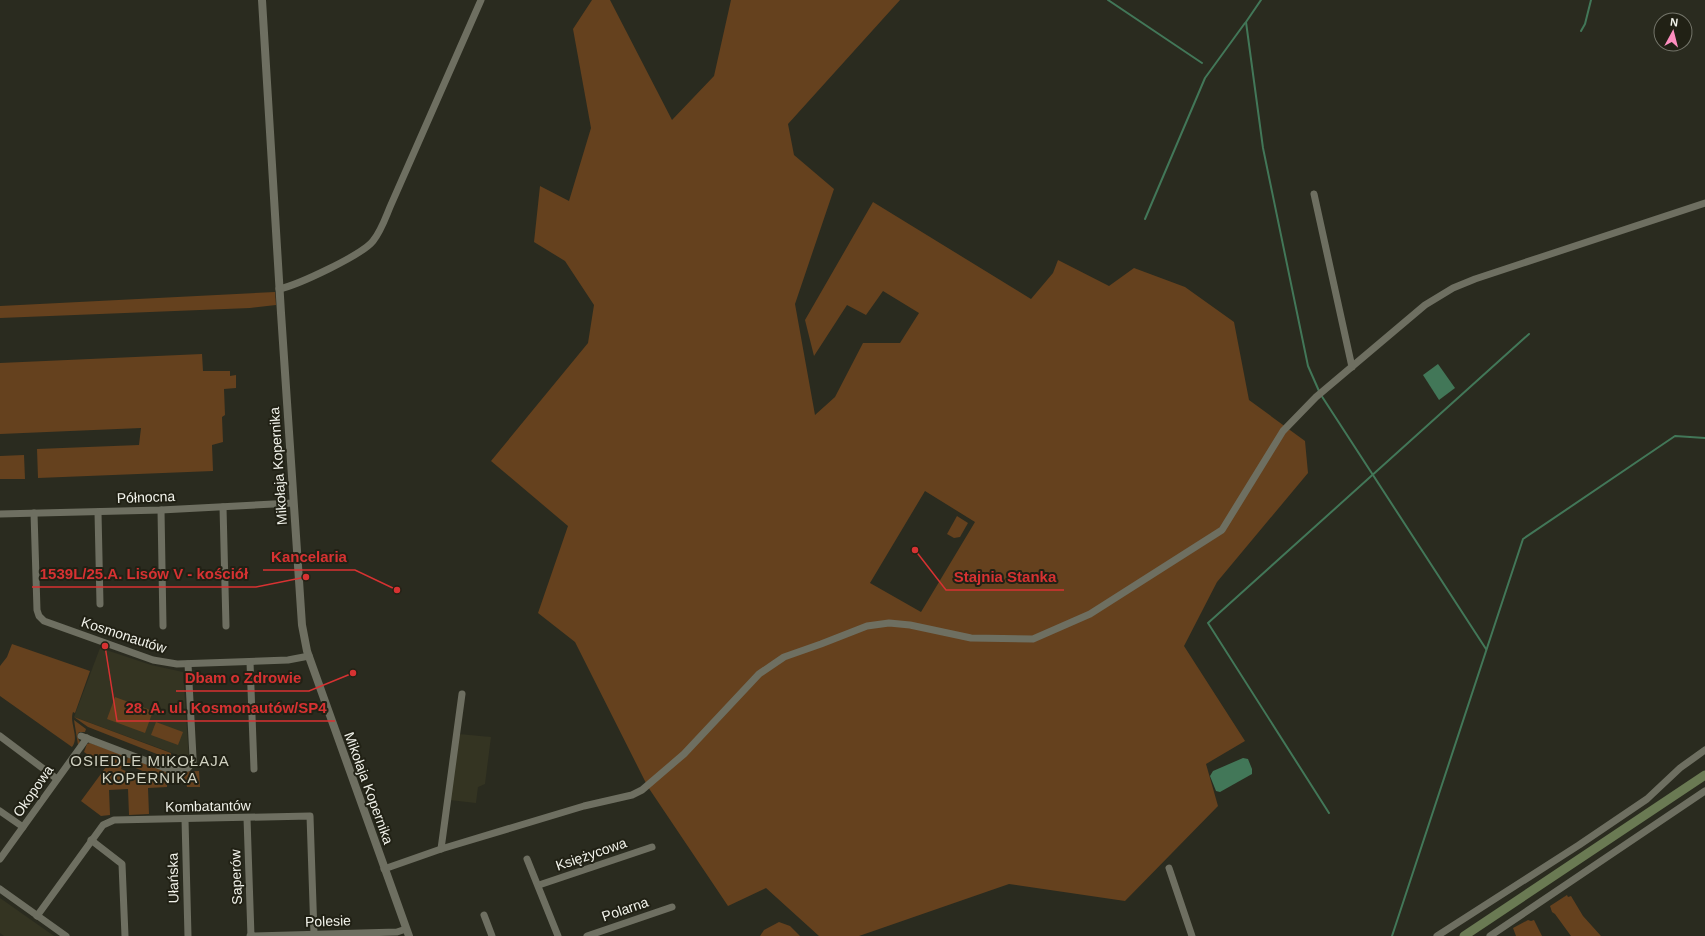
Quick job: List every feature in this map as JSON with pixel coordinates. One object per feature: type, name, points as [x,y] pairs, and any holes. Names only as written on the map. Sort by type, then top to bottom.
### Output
[{"type":"main road","points":[[1464,936],[1705,775]]},
{"type":"street","name":"Mikołaja Kopernika","points":[[262,0],[279,289],[301,616],[309,656],[408,933]]},
{"type":"street","points":[[279,289],[293,284],[357,253],[376,238],[481,0]]},
{"type":"street","points":[[1314,194],[1352,367]]},
{"type":"street","points":[[384,869],[441,849],[584,806],[632,795],[642,790],[684,754],[759,674],[770,665],[784,657],[867,626],[890,623],[910,625],[971,638],[1033,639],[1090,614],[1222,530],[1282,431],[1316,397],[1425,305],[1452,288],[1475,279],[1705,203]]},
{"type":"street","name":"Północna","points":[[0,514],[161,510],[293,503]]},
{"type":"street","points":[[224,507],[226,626]]},
{"type":"street","points":[[161,510],[163,626]]},
{"type":"street","points":[[98,512],[100,604]]},
{"type":"street","name":"Kosmonautów","points":[[34,513],[36,601],[39,616],[44,621],[153,660],[177,664],[288,660],[309,656]]},
{"type":"street","points":[[250,662],[254,769]]},
{"type":"street","name":"Okopowa","points":[[0,859],[57,779],[84,737],[170,770],[184,769],[191,766],[194,757],[188,664]]},
{"type":"street","points":[[441,849],[462,694]]},
{"type":"street","points":[[0,736],[57,779]]},
{"type":"street","points":[[1437,936],[1579,845],[1647,799],[1680,768],[1705,750]]},
{"type":"street","points":[[1490,936],[1705,791]]},
{"type":"street","points":[[0,811],[23,827]]},
{"type":"street","name":"Kombatantów","points":[[37,916],[103,825],[114,820],[310,816],[314,934]]},
{"type":"street","name":"Saperów","points":[[247,818],[250,936]]},
{"type":"street","name":"Ułańska","points":[[185,819],[188,936]]},
{"type":"street","points":[[91,840],[122,864],[124,936]]},
{"type":"street","name":"Księżycowa","points":[[539,885],[652,847]]},
{"type":"street","points":[[527,859],[539,885],[558,936]]},
{"type":"street","points":[[1169,868],[1192,936]]},
{"type":"street","points":[[0,890],[66,936]]},
{"type":"street","name":"Polarna","points":[[587,936],[672,907]]},
{"type":"street","points":[[484,915],[492,936]]},
{"type":"street","name":"Polesie","points":[[250,936],[397,932],[408,933]]},
{"type":"shaded area","points":[[592,0],[610,0],[672,120],[714,76],[731,0],[900,0],[788,124],[794,155],[834,189],[795,304],[815,415],[835,397],[863,343],[900,343],[919,313],[883,291],[866,315],[847,305],[814,356],[805,320],[873,202],[1031,299],[1053,273],[1058,260],[1109,286],[1134,268],[1185,287],[1234,322],[1249,400],[1305,441],[1308,473],[1217,582],[1184,646],[1245,741],[1206,764],[1218,806],[1125,901],[1009,884],[859,936],[819,936],[766,888],[728,906],[648,787],[575,642],[538,613],[568,526],[491,461],[588,343],[594,305],[565,261],[534,242],[540,186],[569,201],[591,128],[573,29]],"holes":[[[925,491],[975,522],[921,612],[870,583]]]},
{"type":"shaded area","points":[[275,292],[276,305],[250,308],[0,318],[0,306]]},
{"type":"shaded area","points":[[202,354],[203,371],[230,371],[230,376],[236,375],[236,388],[224,389],[225,415],[222,417],[223,442],[212,445],[213,471],[38,478],[37,449],[139,445],[141,428],[0,434],[0,363]]},
{"type":"shaded area","points":[[1438,364],[1455,388],[1439,400],[1423,375]]},
{"type":"shaded area","points":[[24,455],[25,479],[0,479],[0,456]]},
{"type":"shaded area","points":[[957,516],[968,523],[960,537],[954,538],[947,534]]},
{"type":"shaded area","points":[[12,644],[90,671],[75,713],[73,712],[72,716],[75,739],[72,747],[0,696],[0,666],[7,657]]},
{"type":"shaded area","points":[[100,648],[151,665],[183,672],[189,759],[74,717]]},
{"type":"shaded area","points":[[115,697],[153,711],[145,733],[107,719]]},
{"type":"shaded area","points":[[74,717],[171,753],[171,756],[167,758],[88,727]]},
{"type":"shaded area","points":[[74,720],[86,729],[85,732],[79,732],[77,736],[80,742],[78,745]]},
{"type":"shaded area","points":[[156,722],[183,732],[178,745],[151,735]]},
{"type":"shaded area","points":[[459,734],[491,737],[485,784],[478,787],[476,803],[450,800]]},
{"type":"shaded area","points":[[90,743],[126,756],[121,769],[143,778],[145,772],[126,764],[128,757],[166,772],[199,771],[200,787],[187,787],[186,782],[167,783],[167,787],[148,788],[149,814],[129,815],[128,789],[109,790],[110,815],[101,816],[81,801],[106,767],[84,752],[87,744]]},
{"type":"shaded area","points":[[1243,758],[1248,759],[1252,769],[1252,774],[1220,792],[1216,791],[1210,776],[1213,771]]},
{"type":"shaded area","points":[[1567,895],[1568,897],[1571,896],[1583,916],[1601,936],[1571,936],[1552,912],[1550,906]]},
{"type":"shaded area","points":[[0,898],[54,936],[4,936],[0,933]]},
{"type":"shaded area","points":[[1528,920],[1534,920],[1542,936],[1516,936],[1513,928]]},
{"type":"shaded area","points":[[779,922],[790,926],[800,936],[760,936],[764,930]]},
{"type":"waterway","points":[[1108,0],[1202,63]]},
{"type":"waterway","points":[[1261,0],[1246,22],[1263,148],[1308,366],[1319,391]]},
{"type":"waterway","points":[[1581,31],[1585,24],[1591,0]]},
{"type":"waterway","points":[[1145,219],[1205,78],[1245,23]]},
{"type":"waterway","points":[[1329,813],[1208,623],[1529,334]]},
{"type":"waterway","points":[[1321,395],[1486,649]]},
{"type":"waterway","points":[[1392,936],[1523,539],[1675,436],[1705,438]]},
{"type":"place","name":"Stajnia Stanka","points":[[915,550]]},
{"type":"place","name":"1539L/25.A. Lisów V - kościół","points":[[306,577]]},
{"type":"place","name":"Kancelaria","points":[[397,590]]},
{"type":"place","name":"28. A. ul. Kosmonautów/SP4","points":[[105,646]]},
{"type":"place","name":"Dbam o Zdrowie","points":[[353,673]]},
{"type":"district","name":"OSIEDLE MIKOŁAJA KOPERNIKA","points":[[150,768]]}]
